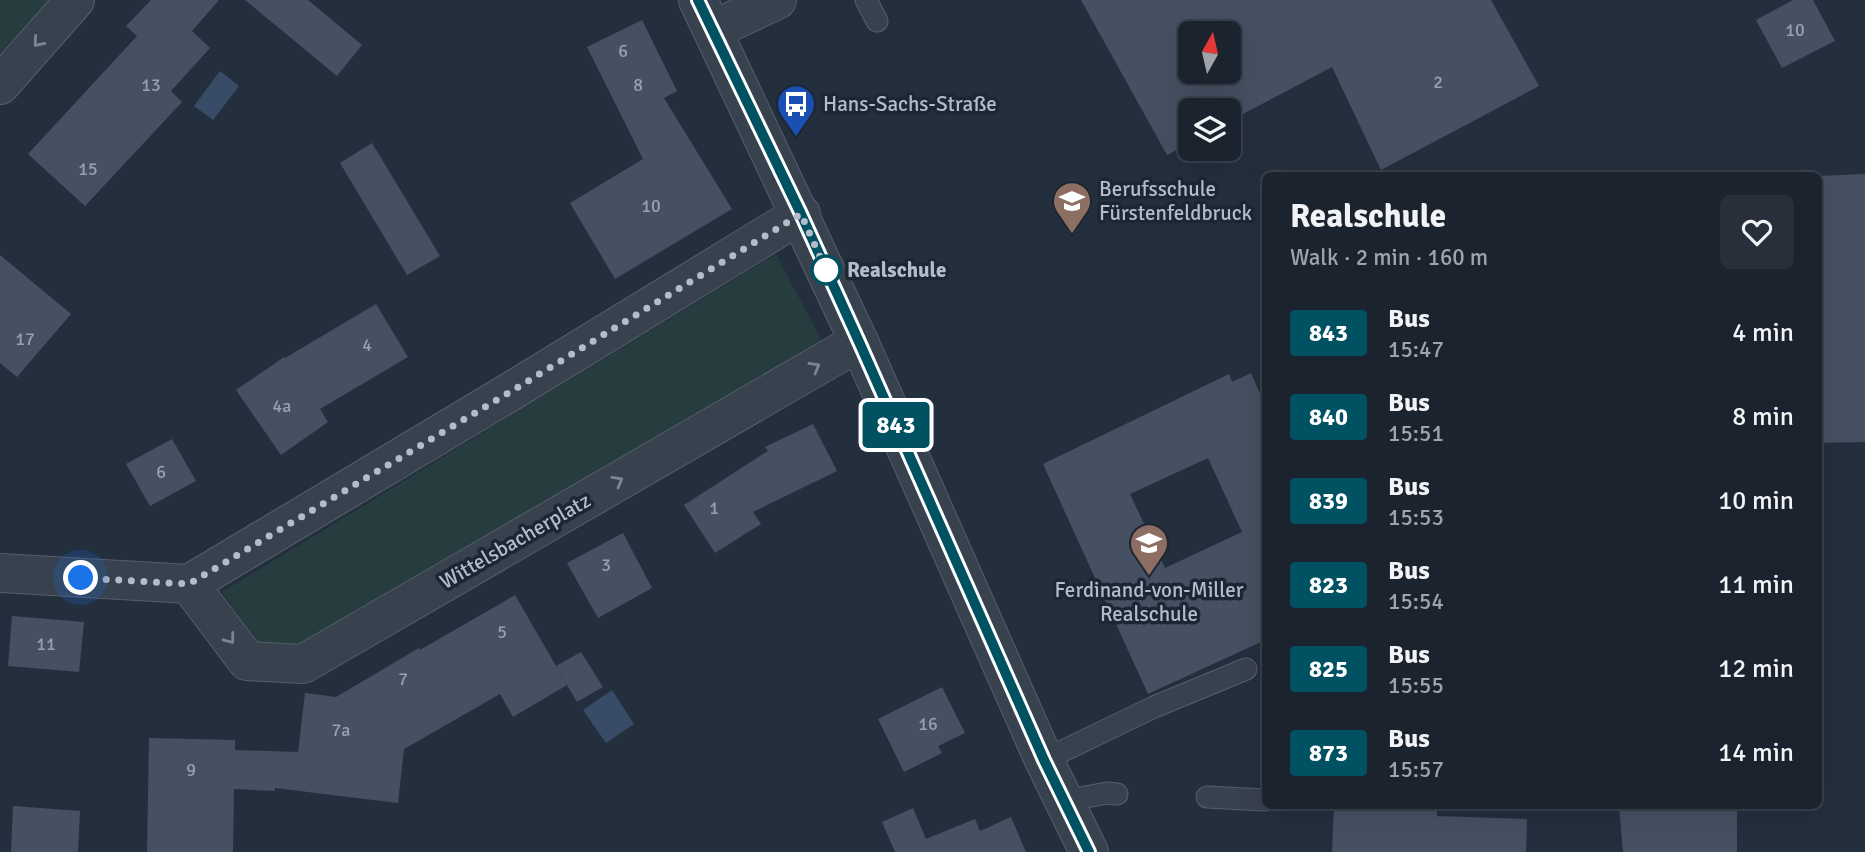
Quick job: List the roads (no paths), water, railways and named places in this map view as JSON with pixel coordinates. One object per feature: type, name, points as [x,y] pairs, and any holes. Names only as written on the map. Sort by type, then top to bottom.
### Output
[{"type":"street","points":[[0,85],[75,0]]},
{"type":"street","points":[[777,0],[705,15],[801,214],[1044,760],[1089,852]]},
{"type":"street","points":[[0,573],[189,584],[801,214]]},
{"type":"street","name":"Wittelsbacherplatz","points":[[189,584],[247,661],[303,664],[842,351],[860,344]]},
{"type":"lane","points":[[866,0],[877,21]]},
{"type":"lane","points":[[1044,760],[1144,711],[1246,669]]},
{"type":"lane","points":[[1064,801],[1117,793]]},
{"type":"lane","points":[[1207,797],[1262,800]]},
{"type":"water","points":[[220,71],[239,86],[213,120],[194,106]]},
{"type":"water","points":[[612,690],[634,724],[606,743],[583,710]]},
{"type":"place","name":"Hans-Sachs-Straße","points":[[796,138]]},
{"type":"place","name":"Berufsschule Fürstenfeldbruck","points":[[1072,235]]},
{"type":"place","name":"Realschule","points":[[826,270]]},
{"type":"place","name":"Ferdinand-von-Miller Realschule","points":[[1149,577]]}]
